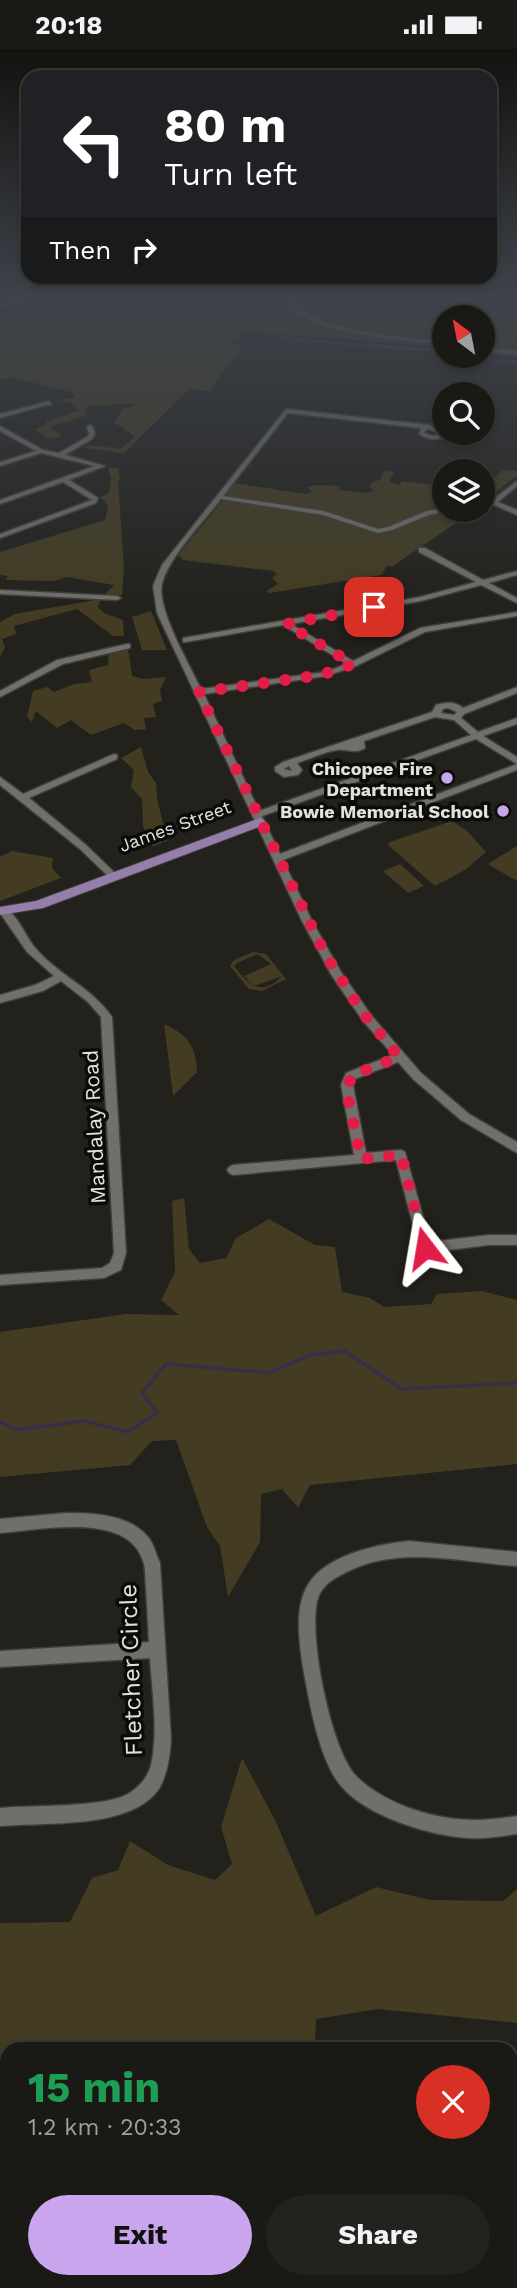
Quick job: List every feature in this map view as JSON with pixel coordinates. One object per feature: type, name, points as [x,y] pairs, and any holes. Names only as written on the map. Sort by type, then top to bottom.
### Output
[{"type":"main road","name":"James Street","points":[[2,911],[38,905],[110,873],[258,819]]},
{"type":"street","points":[[0,416],[49,403]]},
{"type":"street","points":[[425,427],[286,411],[166,565],[156,586],[160,613],[258,819],[336,973],[367,1018],[399,1057],[453,1108],[517,1148]]},
{"type":"street","points":[[61,455],[90,438],[90,427]]},
{"type":"street","points":[[0,428],[41,451],[102,466],[66,481],[0,502]]},
{"type":"street","points":[[0,464],[41,451]]},
{"type":"street","points":[[0,536],[94,502],[96,499],[90,493],[66,481]]},
{"type":"street","points":[[495,500],[517,483]]},
{"type":"street","points":[[218,497],[320,512],[378,531],[432,512]]},
{"type":"street","points":[[495,503],[517,513]]},
{"type":"street","points":[[422,550],[517,601]]},
{"type":"street","points":[[186,641],[421,599],[517,573]]},
{"type":"street","points":[[0,592],[117,598]]},
{"type":"street","points":[[199,692],[321,675],[353,664],[402,638],[431,628],[517,614]]},
{"type":"street","points":[[286,624],[353,664]]},
{"type":"street","points":[[0,694],[60,662],[104,649],[127,646]]},
{"type":"street","points":[[292,763],[341,745],[357,750],[361,748],[359,740],[436,714],[448,719],[517,690]]},
{"type":"street","points":[[458,715],[479,737],[517,761]]},
{"type":"street","name":"James Street","points":[[258,819],[517,721]]},
{"type":"street","name":"James Street","points":[[479,737],[517,727]]},
{"type":"street","points":[[22,798],[114,757]]},
{"type":"street","points":[[278,858],[517,767]]},
{"type":"street","points":[[0,780],[110,873]]},
{"type":"street","name":"Mandalay Road","points":[[0,1280],[94,1275],[111,1270],[119,1259],[107,1024],[103,1011],[34,955],[10,917],[2,911]]},
{"type":"street","points":[[0,999],[39,988],[61,977]]},
{"type":"street","points":[[361,1159],[347,1085],[351,1076],[399,1057]]},
{"type":"street","points":[[233,1170],[401,1155],[425,1248],[489,1240],[517,1240]]},
{"type":"street","name":"Fletcher Circle","points":[[0,1526],[95,1521],[114,1523],[129,1529],[140,1539],[150,1556],[163,1747],[158,1771],[150,1785],[129,1803],[110,1811],[0,1817]]},
{"type":"street","points":[[517,1559],[424,1547],[382,1551],[340,1567],[324,1578],[310,1595],[306,1620],[307,1641],[324,1733],[335,1763],[347,1780],[379,1803],[448,1826],[478,1829],[517,1825]]},
{"type":"street","points":[[0,1659],[156,1650]]},
{"type":"shaded area","points":[[178,399],[124,453],[85,448],[89,445],[120,449],[135,437],[114,422],[123,409],[140,403],[87,406],[85,416],[49,427],[61,435],[60,437],[48,438],[35,429],[45,425],[47,421],[79,411],[72,403],[57,400]]},
{"type":"shaded area","points":[[108,467],[118,469],[120,480],[124,567],[122,595],[104,595],[114,585],[67,577],[54,581],[6,580],[8,576],[0,575],[0,552],[105,520],[108,507],[101,497],[109,493],[111,479]]},
{"type":"shaded area","points":[[385,470],[394,472],[389,482],[400,485],[401,482],[406,482],[432,485],[432,510],[378,530],[322,512],[224,496],[234,483],[305,494],[312,492],[307,487],[317,485],[340,486],[340,490],[368,493],[374,490],[369,487],[373,482],[380,480]]},
{"type":"shaded area","points":[[503,470],[517,471],[517,476],[495,493],[495,477]]},
{"type":"shaded area","points":[[223,500],[329,516],[377,533],[432,515],[432,522],[457,522],[393,566],[387,566],[381,575],[270,593],[266,591],[278,584],[272,578],[277,574],[273,571],[183,560],[178,555]]},
{"type":"shaded area","points":[[101,599],[98,607],[104,613],[123,620],[124,636],[113,636],[77,609],[14,626],[16,634],[2,639],[5,647],[0,657],[0,622],[15,614]]},
{"type":"shaded area","points":[[151,611],[167,650],[142,650],[132,617]]},
{"type":"shaded area","points":[[128,649],[132,676],[143,679],[166,677],[160,690],[162,701],[153,704],[156,717],[144,718],[146,729],[135,730],[124,723],[91,735],[71,720],[57,728],[36,711],[32,722],[27,717],[33,691],[47,687],[54,692],[74,684],[92,682],[89,670],[108,665],[109,651]]},
{"type":"shaded area","points":[[141,747],[148,772],[156,783],[167,841],[153,846],[143,826],[142,799],[131,787],[134,770],[121,758]]},
{"type":"shaded area","points":[[452,821],[467,831],[486,852],[465,870],[435,886],[388,845],[390,842]]},
{"type":"shaded area","points":[[517,846],[517,881],[488,864]]},
{"type":"shaded area","points":[[12,851],[53,858],[52,868],[61,878],[0,901],[0,857]]},
{"type":"shaded area","points":[[400,864],[424,886],[408,893],[383,871]]},
{"type":"shaded area","points":[[253,952],[266,954],[286,979],[262,991],[249,989],[230,966],[234,960]],"holes":[[[258,954],[271,964],[244,976],[252,984],[245,979],[234,966]],[[282,976],[268,986],[255,986]]]},
{"type":"shaded area","points":[[164,1024],[185,1037],[195,1055],[196,1063],[197,1072],[173,1096]]},
{"type":"shaded area","points":[[184,1198],[189,1249],[200,1263],[226,1258],[236,1238],[269,1219],[315,1245],[335,1247],[342,1292],[370,1298],[384,1307],[431,1304],[437,1294],[482,1291],[517,1300],[517,1464],[310,1485],[298,1508],[282,1489],[261,1494],[260,1542],[228,1597],[220,1546],[207,1527],[176,1440],[152,1441],[130,1465],[0,1477],[0,1332],[126,1314],[179,1315],[161,1300],[175,1272],[172,1201]]},
{"type":"shaded area","points":[[242,1758],[275,1820],[316,1916],[376,1887],[430,1900],[503,1901],[517,1889],[517,2023],[378,2009],[316,2019],[315,2042],[0,2042],[0,1923],[70,1922],[92,1878],[118,1870],[130,1841],[168,1865],[215,1880],[232,1864],[221,1827]]},
{"type":"waterway","points":[[0,1422],[17,1430],[84,1421],[128,1432],[157,1413],[142,1393],[166,1364],[269,1373],[311,1355],[344,1351],[402,1389],[517,1383]]},
{"type":"place","name":"Chicopee Fire Department","points":[[447,778]]},
{"type":"place","name":"Bowie Memorial School","points":[[503,811]]},
{"type":"route","points":[[374,607],[286,624],[353,664],[321,675],[199,692],[325,954],[362,1012],[399,1057],[351,1076],[347,1093],[361,1159],[401,1155],[425,1248]]}]
